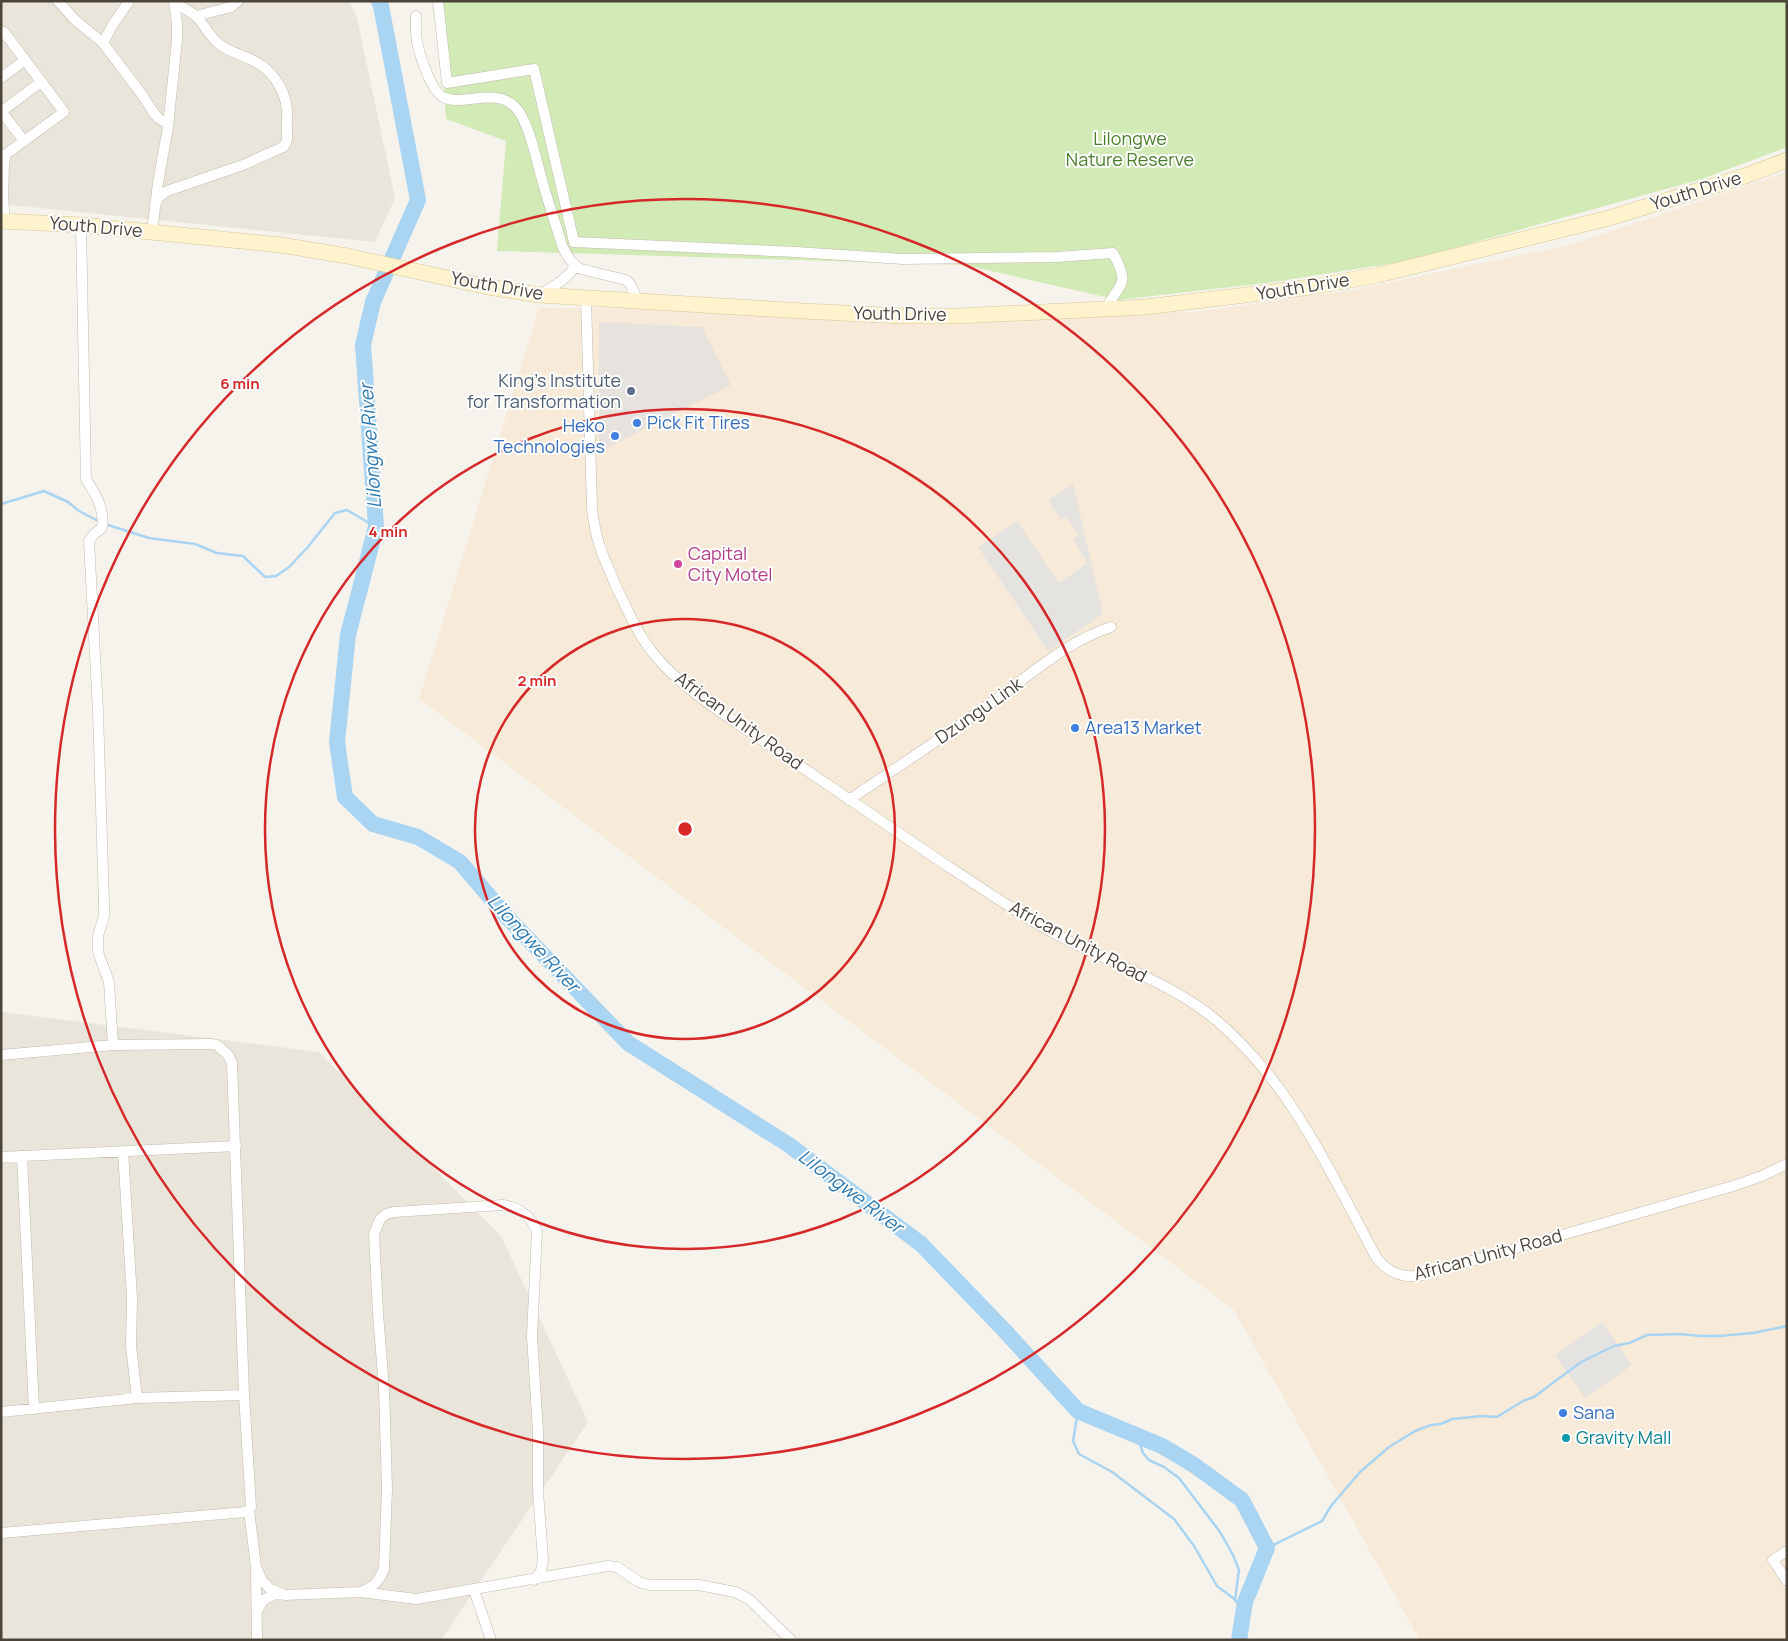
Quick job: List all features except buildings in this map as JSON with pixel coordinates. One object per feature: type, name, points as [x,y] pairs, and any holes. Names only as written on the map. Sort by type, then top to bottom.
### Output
[{"type":"street","points":[[58,1],[75,20],[103,43],[144,96],[153,112],[158,118],[168,124]]},
{"type":"street","points":[[103,43],[129,1]]},
{"type":"street","points":[[196,16],[231,7],[238,1]]},
{"type":"street","points":[[438,1],[447,83],[534,69],[574,242],[796,252],[903,260],[1057,257],[1114,253],[1124,278],[1121,287],[1106,308]]},
{"type":"street","points":[[155,205],[159,197],[167,191],[243,166],[286,144],[288,111],[284,93],[273,77],[265,68],[254,61],[221,46],[209,35],[196,16],[174,2]]},
{"type":"street","points":[[152,232],[168,124],[177,40],[174,2]]},
{"type":"street","points":[[416,16],[415,32],[417,47],[431,80],[443,97],[455,99],[489,97],[510,102],[517,108],[530,138],[566,254],[575,266],[626,280],[635,291],[638,302]]},
{"type":"street","points":[[1,34],[4,32],[64,112],[6,154],[2,162],[3,221]]},
{"type":"street","points":[[1,78],[25,60]]},
{"type":"street","points":[[24,141],[3,116],[41,82]]},
{"type":"street","name":"Youth Drive","points":[[3,221],[81,225],[280,244],[347,256],[488,287],[539,295],[904,316],[957,316],[1146,307],[1311,287],[1378,275],[1609,218],[1745,176],[1787,160]]},
{"type":"street","points":[[81,225],[86,479],[101,503],[103,523],[102,528],[89,541],[98,712],[104,904],[104,916],[98,936],[98,952],[109,982],[113,1045]]},
{"type":"street","points":[[539,295],[564,280],[575,266]]},
{"type":"street","name":"African Unity Road","points":[[586,299],[592,509],[601,551],[634,622],[653,653],[683,682],[849,800],[1023,916],[1075,944],[1180,994],[1216,1020],[1256,1059],[1287,1098],[1382,1265],[1402,1277],[1419,1276],[1733,1186],[1762,1176],[1787,1164]]},
{"type":"street","name":"Dzungu Link","points":[[849,800],[1067,649],[1095,633],[1112,628]]},
{"type":"street","points":[[1,1055],[113,1045],[213,1044],[220,1048],[232,1063],[244,1394],[251,1507],[249,1510],[256,1567],[257,1640]]},
{"type":"street","points":[[1,1157],[236,1146]]},
{"type":"street","points":[[123,1151],[132,1298],[131,1346],[137,1398]]},
{"type":"street","points":[[22,1156],[34,1409]]},
{"type":"street","points":[[361,1592],[371,1588],[379,1580],[384,1569],[387,1489],[384,1388],[374,1234],[380,1219],[386,1214],[404,1211],[503,1205],[520,1210],[533,1222],[536,1231],[532,1336],[538,1432],[538,1491],[543,1560],[541,1571],[534,1580]]},
{"type":"street","points":[[1,1412],[137,1398],[244,1394]]},
{"type":"street","points":[[1,1533],[246,1512],[249,1510]]},
{"type":"street","points":[[1787,1551],[1773,1560],[1787,1582]]},
{"type":"street","points":[[256,1567],[262,1580],[270,1589],[285,1595],[361,1592],[416,1599],[608,1566],[617,1567],[638,1582],[649,1585],[699,1585],[735,1592],[749,1599],[790,1640]]},
{"type":"street","points":[[474,1590],[492,1640]]},
{"type":"street","points":[[256,1616],[263,1600],[278,1593]]},
{"type":"shaded area","points":[[1,1],[349,1],[357,18],[395,198],[375,242],[1,204]]},
{"type":"shaded area","points":[[1787,172],[1787,1640],[1420,1640],[1234,1310],[419,699],[539,308],[1195,312],[1353,290],[1570,245]]},
{"type":"shaded area","points":[[599,322],[702,327],[731,385],[599,452]]},
{"type":"shaded area","points":[[1073,484],[1103,614],[1048,651],[978,547],[1017,521],[1059,583],[1088,563],[1073,540],[1079,535],[1066,517],[1061,520],[1048,500]]},
{"type":"shaded area","points":[[1,1012],[319,1052],[501,1236],[588,1422],[441,1640],[1,1640]]},
{"type":"shaded area","points":[[1602,1322],[1632,1365],[1585,1398],[1555,1355]]},
{"type":"green space","name":"Lilongwe Nature Reserve","points":[[438,1],[1787,1],[1787,147],[1702,179],[1407,261],[1274,282],[1118,300],[965,265],[497,251],[506,141],[446,119]]},
{"type":"waterway","name":"Lilongwe River","points":[[379,1],[418,200],[373,302],[363,345],[376,527],[348,635],[337,742],[345,797],[373,824],[418,837],[460,862],[507,917],[628,1043],[789,1145],[921,1244],[1005,1331],[1078,1411],[1162,1446],[1194,1465],[1242,1500],[1267,1548],[1245,1602],[1239,1640]]},
{"type":"waterway","points":[[1,504],[44,491],[68,502],[79,511],[100,522]]},
{"type":"waterway","points":[[105,524],[149,538],[195,544],[217,553],[243,556],[265,577],[276,576],[289,567],[335,513],[347,510],[376,527]]},
{"type":"waterway","points":[[1267,1548],[1322,1521],[1331,1506],[1360,1472],[1389,1447],[1415,1431],[1452,1419],[1482,1416],[1497,1417],[1523,1401],[1534,1397],[1581,1362],[1614,1346],[1629,1343],[1647,1335],[1719,1336],[1753,1333],[1787,1326]]},
{"type":"waterway","points":[[1078,1411],[1073,1441],[1079,1454],[1112,1472],[1174,1519],[1194,1546],[1217,1586],[1233,1598],[1243,1609]]},
{"type":"waterway","points":[[1137,1435],[1143,1453],[1149,1460],[1164,1467],[1179,1478],[1220,1532],[1239,1570],[1235,1600]]},
{"type":"place","name":"King's Institute for Transformation","points":[[631,391]]},
{"type":"place","name":"Pick Fit Tires","points":[[637,423]]},
{"type":"place","name":"Heko Technologies","points":[[615,436]]},
{"type":"place","name":"Capital City Motel","points":[[678,564]]},
{"type":"place","name":"Area13 Market","points":[[1075,728]]},
{"type":"place","name":"Sana","points":[[1563,1413]]},
{"type":"place","name":"Gravity Mall","points":[[1566,1438]]}]
